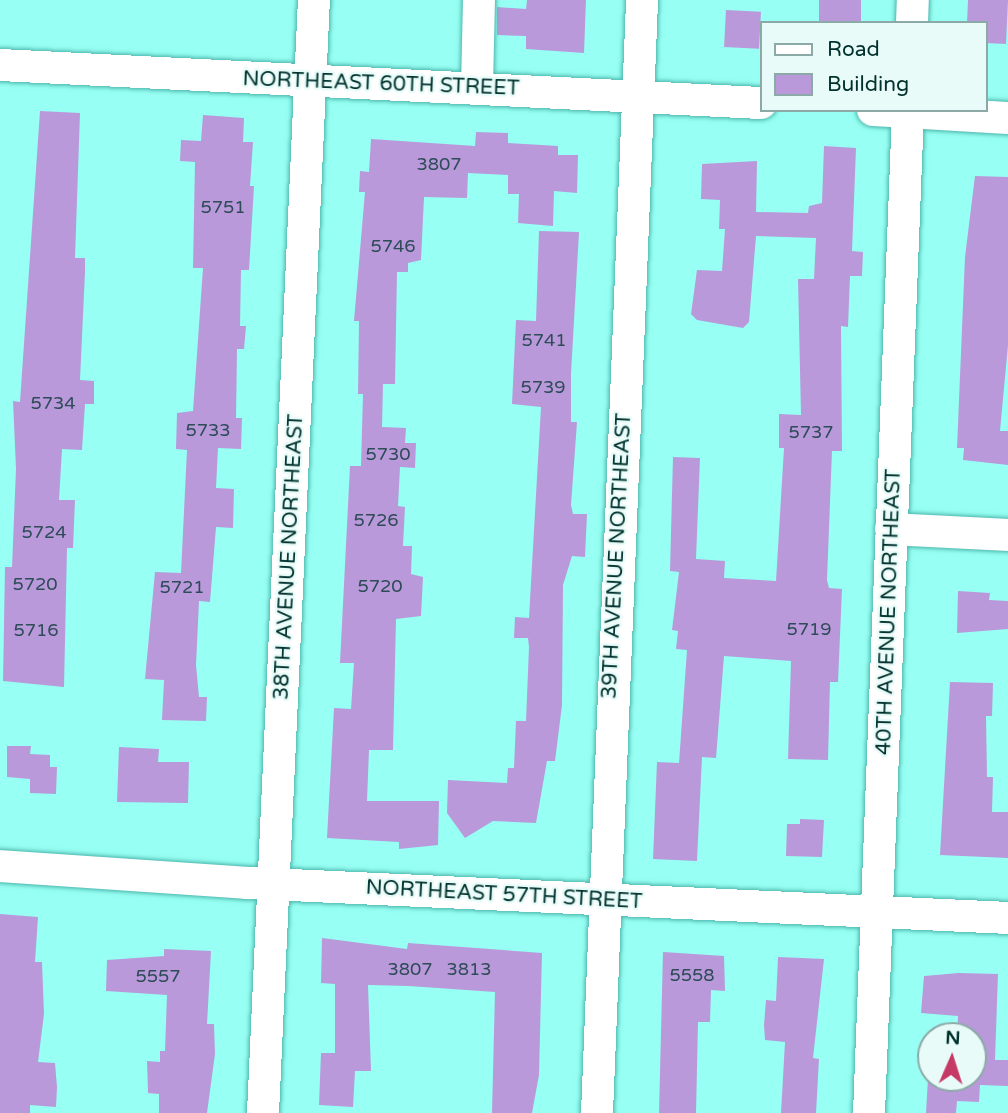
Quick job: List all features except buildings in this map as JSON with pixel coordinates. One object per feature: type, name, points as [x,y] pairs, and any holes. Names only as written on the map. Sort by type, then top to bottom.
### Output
[{"type":"street","name":"38TH AVENUE NORTHEAST","points":[[263,1113],[314,0]]},
{"type":"street","points":[[477,86],[479,0]]},
{"type":"street","name":"39TH AVENUE NORTHEAST","points":[[597,1113],[642,0]]},
{"type":"street","points":[[912,21],[913,0]]},
{"type":"street","name":"NORTHEAST 60TH STREET","points":[[0,65],[311,82],[638,94],[760,103]]},
{"type":"street","name":"40TH AVENUE NORTHEAST","points":[[869,1113],[908,112]]},
{"type":"street","points":[[922,112],[1008,118]]},
{"type":"street","points":[[891,529],[1008,535]]},
{"type":"street","name":"NORTHEAST 57TH STREET","points":[[0,866],[274,884],[1008,918]]}]
